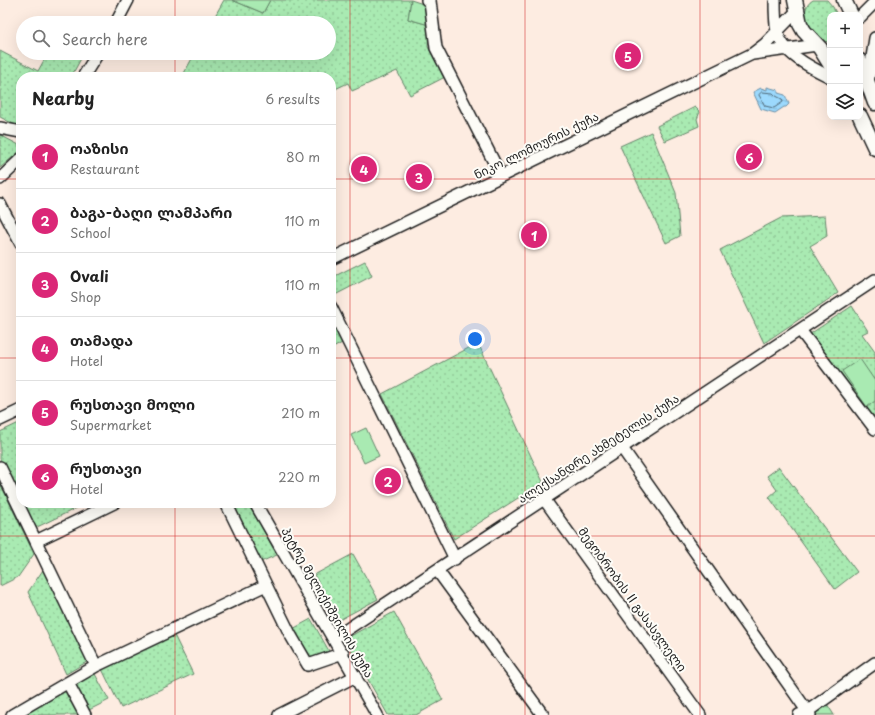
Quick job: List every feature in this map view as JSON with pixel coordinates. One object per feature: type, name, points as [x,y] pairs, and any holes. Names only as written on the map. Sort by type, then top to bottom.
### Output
[{"type":"main road","points":[[844,0],[850,12]]},
{"type":"main road","points":[[796,3],[804,31],[823,48]]},
{"type":"main road","points":[[863,70],[875,103]]},
{"type":"main road","points":[[862,120],[875,148]]},
{"type":"street","points":[[120,16],[128,0]]},
{"type":"street","points":[[427,0],[430,2],[436,48],[501,176]]},
{"type":"street","points":[[775,0],[777,32],[788,50],[805,65],[827,76]]},
{"type":"street","points":[[863,14],[875,2]]},
{"type":"street","name":"ნიკო ლომოურის ქუჩა","points":[[336,257],[752,54],[777,32],[796,3]]},
{"type":"street","points":[[868,86],[875,38]]},
{"type":"street","name":"ნიკო ლომოურის ქუჩა","points":[[752,54],[823,48]]},
{"type":"street","points":[[86,72],[94,60]]},
{"type":"street","points":[[0,128],[16,131]]},
{"type":"street","points":[[0,179],[16,164]]},
{"type":"street","points":[[0,204],[16,234]]},
{"type":"street","name":"ალექსანდრე ახმეტელის ქუჩა","points":[[334,638],[875,280]]},
{"type":"street","points":[[336,317],[455,558]]},
{"type":"street","points":[[800,330],[875,429]]},
{"type":"street","points":[[0,420],[16,412]]},
{"type":"street","points":[[622,448],[806,714],[875,663]]},
{"type":"street","points":[[0,467],[16,500]]},
{"type":"street","name":"მეგობრობის II გასასვლელი","points":[[544,499],[700,715]]},
{"type":"street","points":[[20,508],[96,666]]},
{"type":"street","points":[[36,541],[104,508]]},
{"type":"street","points":[[228,508],[290,634],[308,665],[343,653]]},
{"type":"street","name":"პეტრე მელიქიშვილის ქუჩა","points":[[258,508],[343,653],[377,715]]},
{"type":"street","points":[[437,570],[543,715]]},
{"type":"street","points":[[12,715],[96,666],[266,585]]},
{"type":"street","points":[[279,715],[356,676]]},
{"type":"street","points":[[68,682],[85,715]]},
{"type":"green space","points":[[224,0],[232,0],[263,13],[270,0],[411,0],[408,19],[429,25],[428,47],[445,77],[410,95],[397,71],[352,91],[348,83],[336,89],[336,72],[185,72],[191,60],[336,60],[336,16],[215,16]]},
{"type":"green space","points":[[232,0],[270,0],[263,13]]},
{"type":"green space","points":[[411,0],[426,5],[429,25],[408,19]]},
{"type":"green space","points":[[813,0],[827,0],[833,7],[836,12],[827,12],[827,41],[816,37],[811,31],[805,18],[805,11]]},
{"type":"green space","points":[[0,51],[38,71],[44,60],[80,60],[74,72],[16,72],[16,125],[0,117]]},
{"type":"green space","points":[[695,107],[700,112],[697,119],[699,126],[665,141],[657,126]]},
{"type":"green space","points":[[651,132],[676,193],[680,236],[666,243],[620,146]]},
{"type":"green space","points":[[0,135],[16,143],[16,154],[0,168]]},
{"type":"green space","points":[[825,216],[827,236],[810,246],[838,293],[764,343],[720,250],[781,218]]},
{"type":"green space","points":[[365,261],[372,276],[336,294],[336,276]]},
{"type":"green space","points":[[852,306],[868,331],[862,334],[875,352],[875,415],[869,418],[807,336]]},
{"type":"green space","points":[[336,330],[342,343],[336,346]]},
{"type":"green space","points":[[478,343],[543,482],[454,539],[382,394]]},
{"type":"green space","points":[[860,359],[875,381],[875,401],[867,407],[842,371]]},
{"type":"green space","points":[[16,424],[16,490],[0,459],[0,432]]},
{"type":"green space","points":[[366,428],[379,456],[364,463],[351,435]]},
{"type":"green space","points":[[779,467],[857,572],[835,589],[769,497],[777,490],[767,476]]},
{"type":"green space","points":[[0,483],[34,554],[18,577],[0,586]]},
{"type":"green space","points":[[25,508],[77,508],[35,528]]},
{"type":"green space","points":[[230,508],[251,508],[277,555],[258,563]]},
{"type":"green space","points":[[353,554],[378,599],[339,620],[314,575]]},
{"type":"green space","points":[[45,567],[90,660],[66,674],[28,592]]},
{"type":"green space","points":[[394,612],[443,700],[416,715],[388,715],[345,639]]},
{"type":"green space","points":[[311,619],[329,651],[307,661],[289,631]]},
{"type":"green space","points":[[173,633],[193,674],[121,708],[101,667]]},
{"type":"green space","points":[[95,674],[109,700],[79,715],[16,715]]},
{"type":"green space","points":[[827,704],[834,715],[813,715],[813,714]]},
{"type":"water","points":[[767,87],[778,90],[778,93],[785,95],[789,104],[775,113],[761,109],[753,92],[761,88],[767,90]]},
{"type":"place","name":"რუსთავი მოლი","points":[[628,56]]},
{"type":"place","name":"რუსთავი","points":[[749,157]]},
{"type":"place","name":"თამადა","points":[[364,169]]},
{"type":"place","name":"Ovali","points":[[419,177]]},
{"type":"place","name":"ოაზისი","points":[[534,235]]},
{"type":"place","name":"ბაგა-ბაღი ლამპარი","points":[[388,481]]}]
